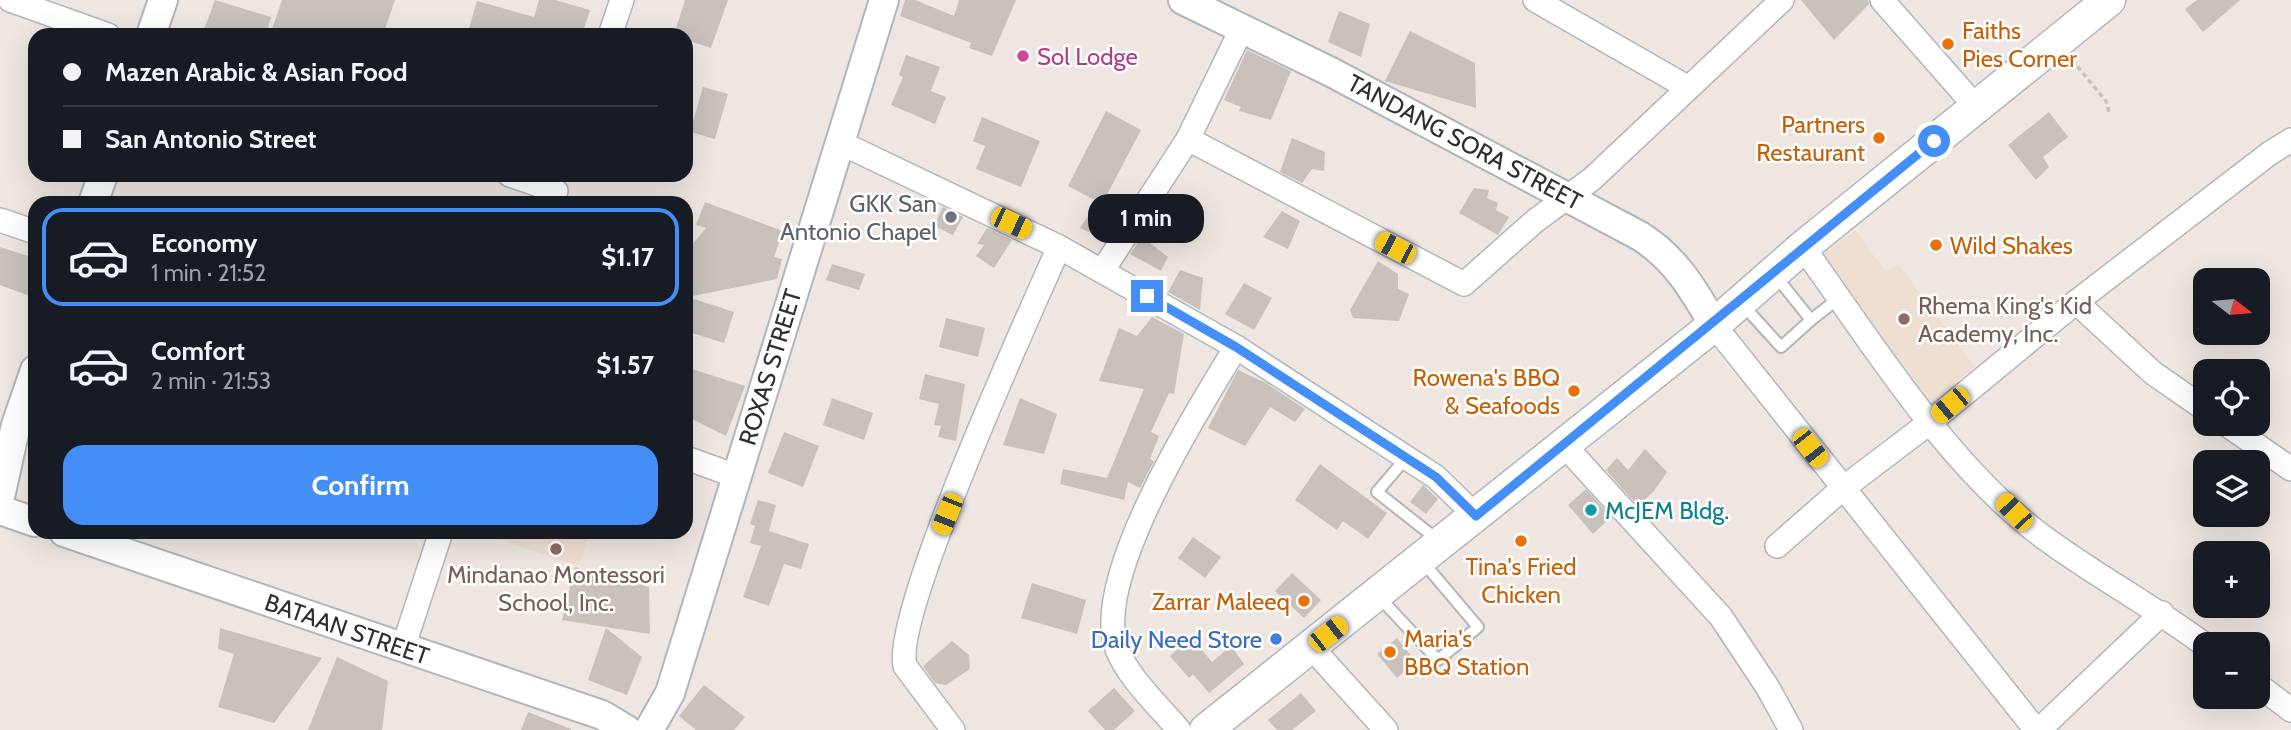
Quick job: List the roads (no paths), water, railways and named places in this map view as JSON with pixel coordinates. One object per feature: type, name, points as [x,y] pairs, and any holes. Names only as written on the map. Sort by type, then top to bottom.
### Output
[{"type":"main road","points":[[1200,730],[1432,552],[1714,325],[1803,247],[2109,0]]},
{"type":"street","points":[[10,0],[88,28]]},
{"type":"street","points":[[153,28],[163,0]]},
{"type":"street","points":[[612,28],[622,0]]},
{"type":"street","name":"ROXAS STREET","points":[[649,730],[670,693],[884,0]]},
{"type":"street","name":"TANDANG SORA STREET","points":[[1183,0],[1570,196],[1658,247],[1679,268],[1714,325]]},
{"type":"street","points":[[1535,0],[1687,86]]},
{"type":"street","points":[[1188,139],[1464,284],[1535,221],[1611,162],[1687,86],[1782,0]]},
{"type":"street","points":[[1882,0],[1976,107]]},
{"type":"street","points":[[1103,270],[1188,139],[1242,28]]},
{"type":"street","points":[[1777,546],[1842,489],[1929,423],[2076,302],[2270,153],[2291,140]]},
{"type":"street","points":[[841,143],[1059,247],[1236,347],[1436,477],[1476,516]]},
{"type":"street","points":[[532,182],[557,190]]},
{"type":"street","points":[[0,220],[28,230]]},
{"type":"street","points":[[953,730],[905,666],[902,653],[906,631],[937,539],[1059,247]]},
{"type":"street","points":[[1803,247],[1929,423],[2014,512],[2042,536],[2162,613],[2193,636]]},
{"type":"street","points":[[2076,302],[2153,373],[2193,401]]},
{"type":"street","points":[[1714,325],[1842,489],[2038,730],[2162,613]]},
{"type":"street","points":[[1200,730],[1130,670],[1117,650],[1112,626],[1124,566],[1159,482],[1236,347]]},
{"type":"street","points":[[0,497],[16,425],[28,390]]},
{"type":"street","points":[[2243,436],[2291,469]]},
{"type":"street","points":[[1564,445],[1721,617],[1768,688],[1791,730]]},
{"type":"street","points":[[693,461],[736,476]]},
{"type":"street","points":[[0,510],[28,520]]},
{"type":"street","name":"BATAAN STREET","points":[[84,539],[602,715],[627,730]]},
{"type":"street","points":[[403,648],[439,539]]},
{"type":"street","points":[[1311,647],[1386,730]]},
{"type":"street","points":[[2270,694],[2291,710]]},
{"type":"lane","points":[[1773,273],[1811,320]]},
{"type":"lane","points":[[1740,302],[1781,347],[1839,298]]},
{"type":"lane","points":[[1377,595],[1438,660],[1478,626],[1432,552],[1377,492],[1406,458]]},
{"type":"place","name":"Faiths Pies Corner","points":[[1948,44]]},
{"type":"place","name":"Sol Lodge","points":[[1023,56]]},
{"type":"place","name":"Partners Restaurant","points":[[1879,138]]},
{"type":"place","name":"GKK San Antonio Chapel","points":[[951,217]]},
{"type":"place","name":"Wild Shakes","points":[[1936,245]]},
{"type":"place","name":"Rhema King's Kid Academy, Inc.","points":[[1904,319]]},
{"type":"place","name":"Rowena's BBQ & Seafoods","points":[[1574,391]]},
{"type":"place","name":"McJEM Bldg.","points":[[1591,510]]},
{"type":"place","name":"Tina's Fried Chicken","points":[[1521,541]]},
{"type":"place","name":"Mindanao Montessori School, Inc.","points":[[556,549]]},
{"type":"place","name":"Zarrar Maleeq","points":[[1304,601]]},
{"type":"place","name":"Daily Need Store","points":[[1276,639]]},
{"type":"place","name":"Maria's BBQ Station","points":[[1390,652]]}]
